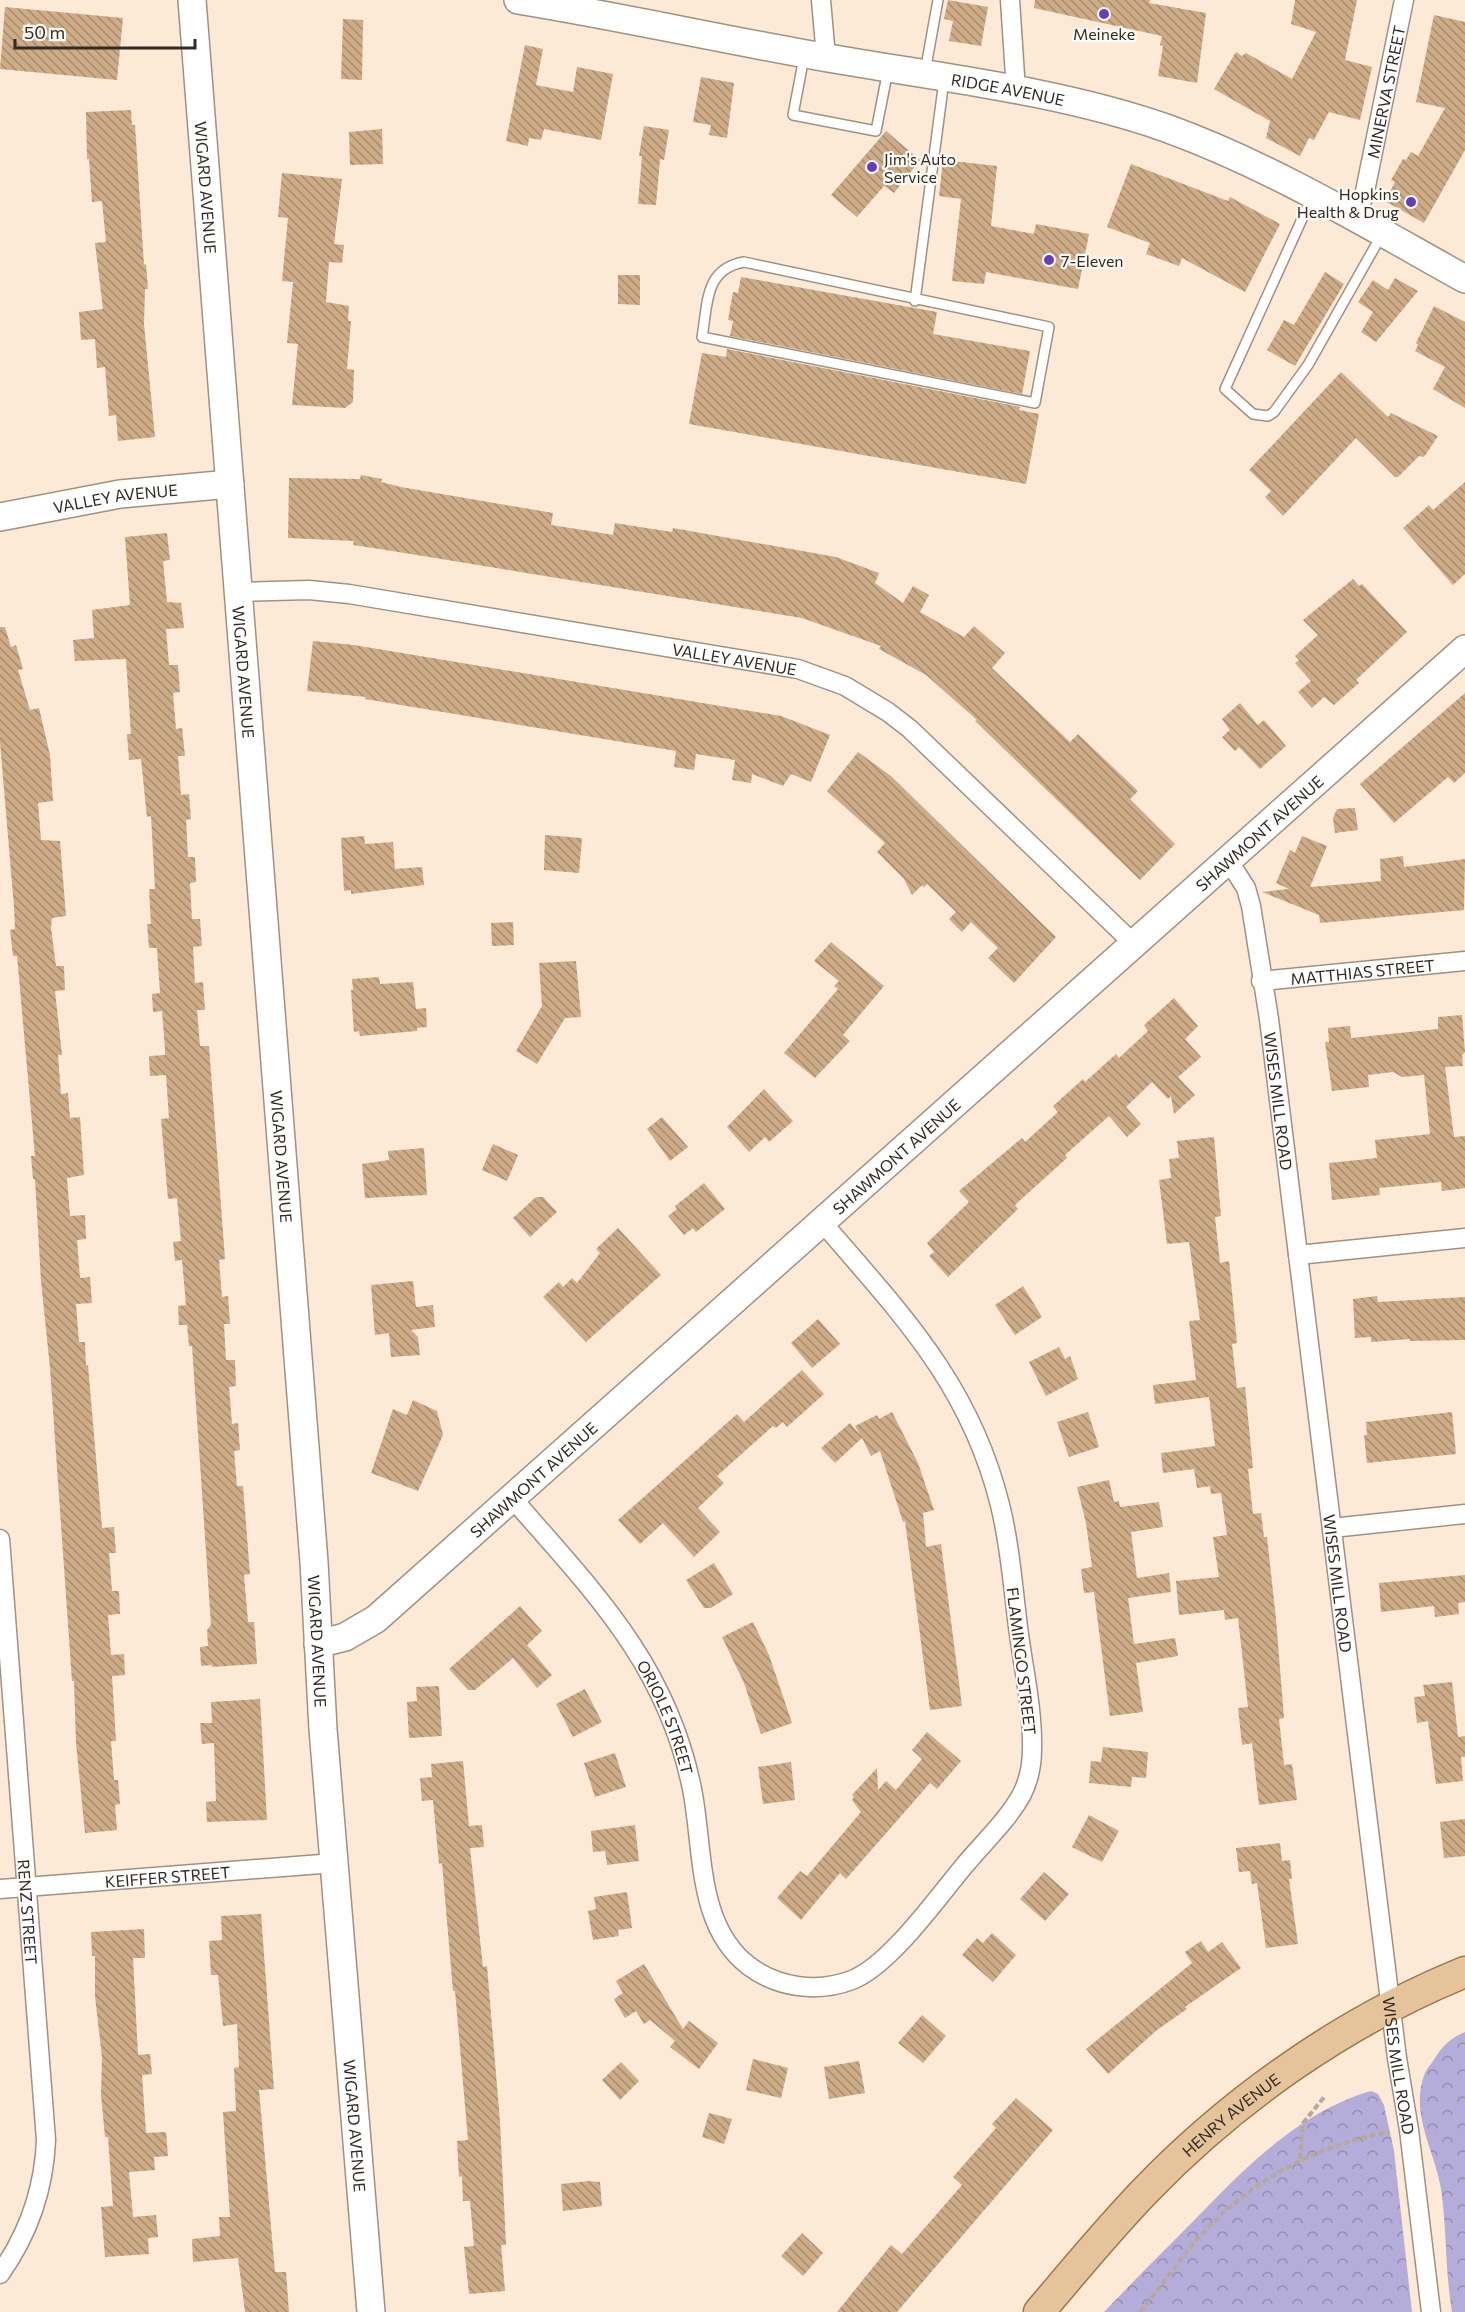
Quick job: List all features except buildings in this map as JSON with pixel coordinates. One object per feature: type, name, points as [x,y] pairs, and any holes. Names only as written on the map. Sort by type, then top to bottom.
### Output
[{"type":"main road","name":"HENRY AVENUE","points":[[1039,2312],[1148,2188],[1230,2114],[1297,2065],[1391,2006],[1465,1972]]},
{"type":"street","name":"WIGARD AVENUE","points":[[192,0],[312,1527],[334,1863],[371,2312]]},
{"type":"street","points":[[816,55],[821,0]]},
{"type":"street","points":[[1010,0],[1016,91]]},
{"type":"street","name":"MINERVA STREET","points":[[1355,218],[1364,196],[1404,0]]},
{"type":"street","name":"RIDGE AVENUE","points":[[533,1],[1109,110],[1169,129],[1237,157],[1313,195],[1465,279]]},
{"type":"street","name":"VALLEY AVENUE","points":[[0,517],[120,494],[230,484]]},
{"type":"street","name":"VALLEY AVENUE","points":[[238,592],[309,590],[349,594],[772,663],[846,686],[888,712],[910,729],[1134,944]]},
{"type":"street","name":"SHAWMONT AVENUE","points":[[318,1644],[345,1637],[376,1619],[1465,649]]},
{"type":"street","name":"WISES MILL ROAD","points":[[1228,860],[1246,888],[1251,906],[1261,981],[1269,1019],[1431,2312]]},
{"type":"street","name":"MATTHIAS STREET","points":[[1261,981],[1465,961]]},
{"type":"street","name":"FLAMINGO STREET","points":[[749,1966],[778,1982],[812,1988],[852,1980],[869,1971],[899,1942],[1010,1812],[1021,1797],[1031,1766],[1032,1736],[1005,1528],[994,1482],[977,1433],[953,1386],[926,1344],[822,1222]]},
{"type":"street","points":[[1298,1254],[1465,1238]]},
{"type":"street","name":"ORIOLE STREET","points":[[512,1498],[613,1615],[650,1673],[680,1743],[691,1782],[712,1917],[732,1950],[749,1966]]},
{"type":"street","points":[[1332,1528],[1465,1515]]},
{"type":"street","name":"RENZ STREET","points":[[0,1539],[46,2135],[45,2161],[34,2212],[23,2238],[0,2274]]},
{"type":"street","name":"KEIFFER STREET","points":[[0,1889],[334,1863]]},
{"type":"lane","points":[[915,301],[934,76],[938,0]]},
{"type":"lane","points":[[816,55],[794,115],[876,131],[889,68]]},
{"type":"lane","points":[[1313,195],[1225,389],[1253,414],[1268,416],[1280,405],[1334,323],[1382,234]]},
{"type":"lane","points":[[744,262],[915,301],[1048,327],[1035,403],[702,337],[710,289],[715,278],[723,269],[744,262]]},
{"type":"path","points":[[1300,2160],[1303,2123],[1325,2096]]},
{"type":"path","points":[[1140,2312],[1188,2250],[1218,2218],[1258,2183],[1300,2160],[1363,2137],[1409,2128]]},
{"type":"green space","points":[[1465,2032],[1465,2312],[1452,2312],[1441,2189],[1421,2117],[1420,2103],[1421,2088],[1427,2069],[1451,2039]]},
{"type":"green space","points":[[1371,2091],[1378,2094],[1384,2105],[1394,2151],[1412,2312],[1104,2312],[1231,2183],[1266,2151],[1306,2121],[1327,2109]]},
{"type":"place","name":"Meineke","points":[[1104,14]]},
{"type":"place","name":"Jim's Auto Service","points":[[872,167]]},
{"type":"place","name":"Hopkins Health & Drug","points":[[1411,202]]},
{"type":"place","name":"7-Eleven","points":[[1049,260]]}]
